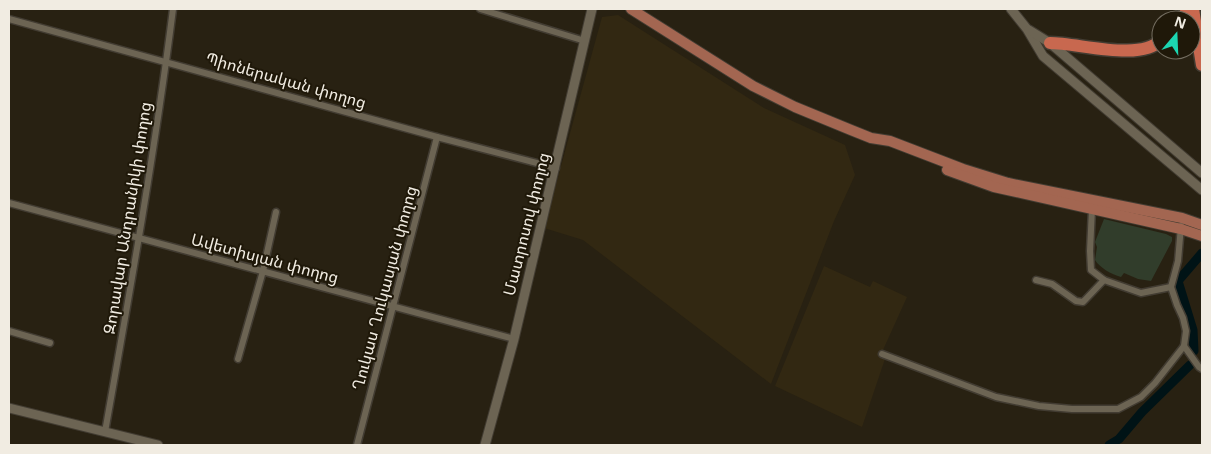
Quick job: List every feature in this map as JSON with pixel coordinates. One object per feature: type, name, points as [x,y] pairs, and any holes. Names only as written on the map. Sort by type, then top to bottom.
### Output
[{"type":"highway","points":[[1193,9],[1202,65]]},
{"type":"highway","points":[[1050,43],[1066,43],[1130,51],[1151,47]]},
{"type":"main road","points":[[631,9],[753,86],[795,107],[871,138],[883,145],[962,176],[1013,192],[1181,229],[1202,236]]},
{"type":"main road","points":[[871,138],[890,141],[963,169],[1008,183],[1182,218],[1202,225]]},
{"type":"street","name":"Զորավար Անդրանիկի փողոց","points":[[105,432],[139,238],[172,9]]},
{"type":"street","points":[[480,9],[585,41]]},
{"type":"street","name":"Մատրոսով փողոց","points":[[485,445],[514,339],[556,168],[592,9]]},
{"type":"street","points":[[1011,9],[1027,29],[1044,56],[1202,190]]},
{"type":"street","name":"Պիոներական փողոց","points":[[9,18],[437,137],[556,168]]},
{"type":"street","points":[[1027,29],[1050,43],[1202,173]]},
{"type":"street","name":"Ղուկաս Ղուկասյան փողոց","points":[[356,445],[437,137]]},
{"type":"street","name":"Ավետիսյան փողոց","points":[[9,203],[393,308],[514,339]]},
{"type":"street","points":[[1092,209],[1091,270],[1104,280],[1141,293],[1171,287]]},
{"type":"street","points":[[238,359],[263,271],[276,212]]},
{"type":"street","points":[[882,354],[996,397],[1039,406],[1072,409],[1118,409],[1141,397],[1155,383],[1184,346],[1186,331],[1184,318],[1171,287],[1178,261],[1182,218]]},
{"type":"street","points":[[1036,280],[1052,284],[1076,301],[1083,302],[1104,280]]},
{"type":"street","points":[[9,331],[50,343]]},
{"type":"street","points":[[1184,346],[1199,367],[1202,368]]},
{"type":"street","points":[[9,408],[158,445]]},
{"type":"shaded area","points":[[618,15],[764,108],[845,145],[855,175],[834,221],[771,384],[583,240],[544,228],[602,17]]},
{"type":"shaded area","points":[[824,266],[870,287],[873,281],[907,297],[883,350],[887,353],[862,427],[775,386]]},
{"type":"green space","points":[[1104,219],[1172,237],[1172,241],[1151,281],[1138,279],[1124,273],[1121,277],[1117,276],[1097,263],[1095,260],[1097,247],[1095,242]]},
{"type":"waterway","points":[[1194,351],[1193,330],[1178,281],[1202,253]]},
{"type":"waterway","points":[[1109,445],[1119,439],[1142,412],[1190,365]]}]
